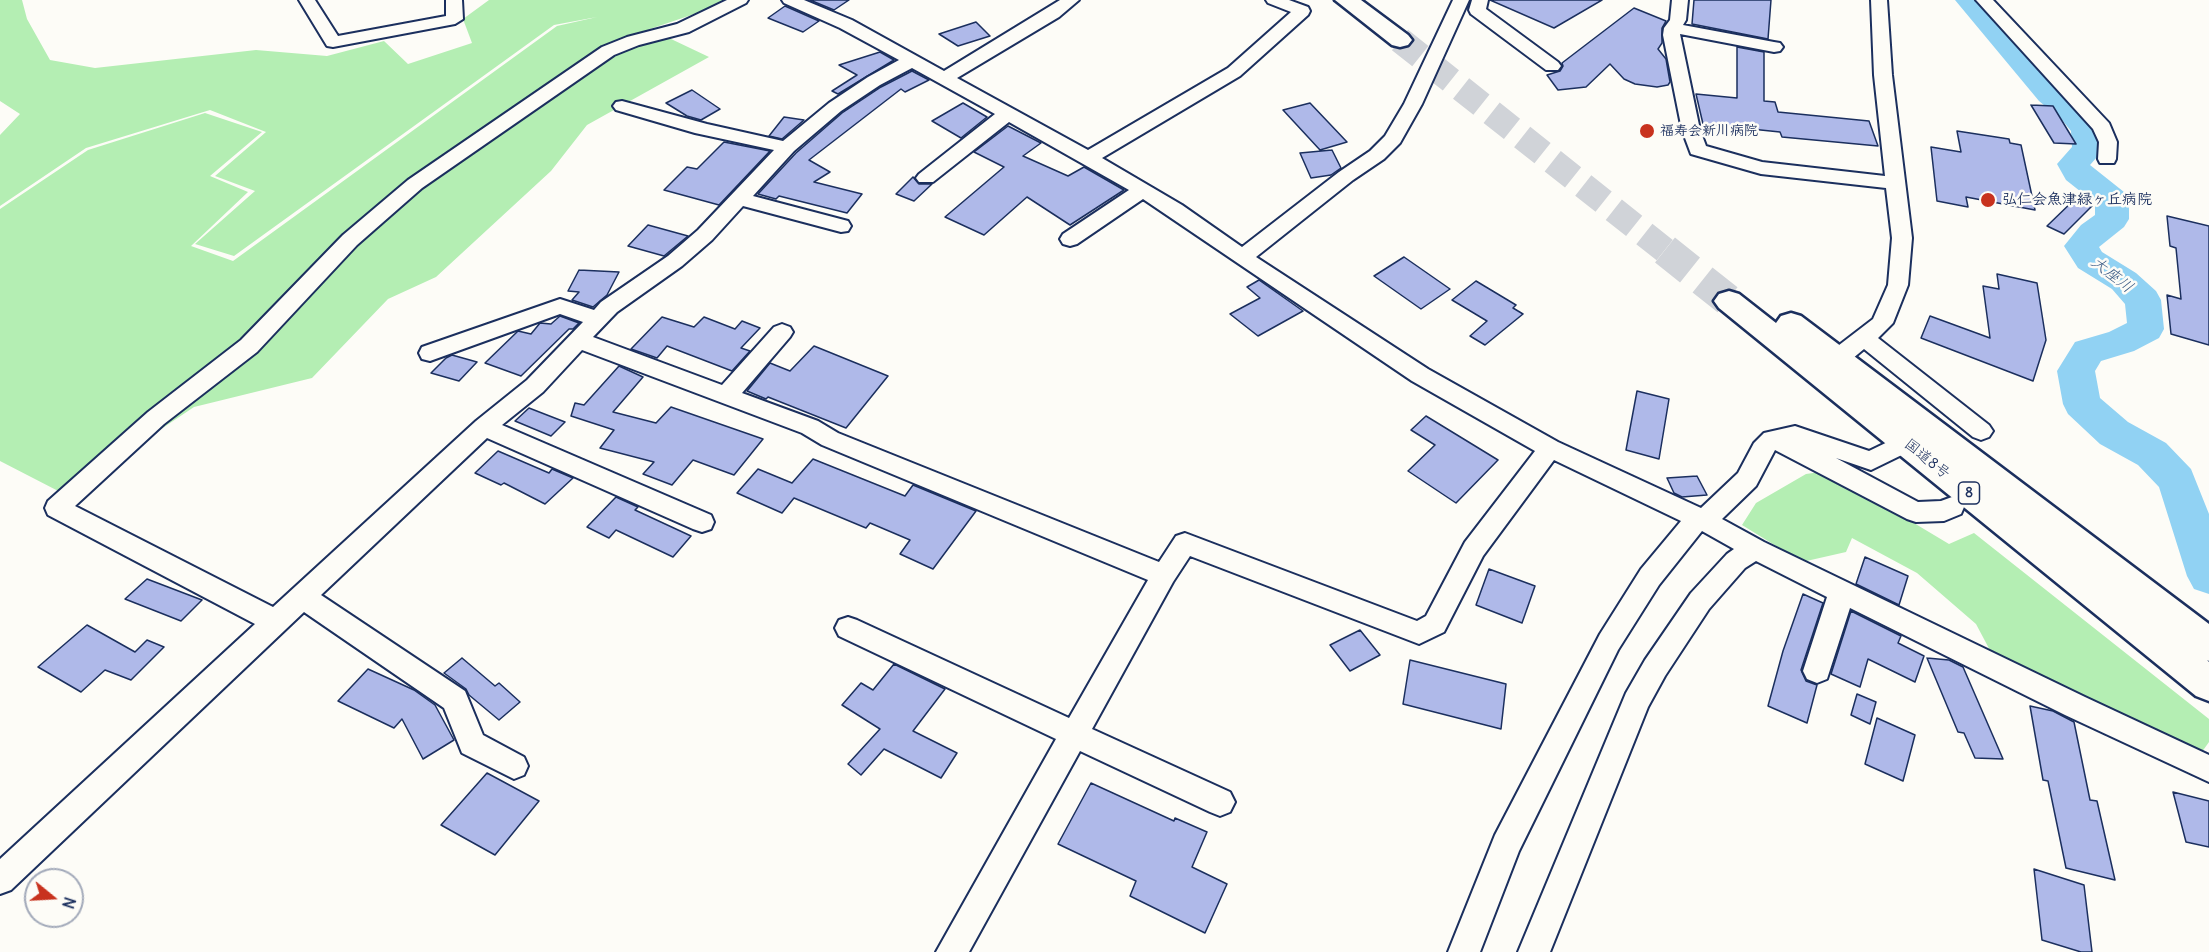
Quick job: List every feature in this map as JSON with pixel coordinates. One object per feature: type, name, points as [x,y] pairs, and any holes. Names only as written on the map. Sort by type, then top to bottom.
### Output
[{"type":"highway","points":[[1346,0],[1409,36],[1374,0]]},
{"type":"highway","name":"国道8号","points":[[2209,645],[1838,358],[1738,295],[1906,442],[2209,684]]},
{"type":"street","points":[[307,0],[333,42],[455,19],[454,0]]},
{"type":"street","points":[[277,622],[57,508],[156,418],[249,346],[350,240],[415,184],[608,51],[633,41],[683,28],[740,0]]},
{"type":"street","points":[[790,0],[846,24],[1143,190],[1175,209],[1242,257],[1420,375],[1550,448],[1701,519],[1755,549],[2209,769]]},
{"type":"street","points":[[943,80],[1071,0]]},
{"type":"street","points":[[1088,158],[1234,72],[1302,11],[1274,0]]},
{"type":"street","points":[[1242,257],[1346,176],[1377,155],[1393,139],[1413,104],[1461,0]]},
{"type":"street","points":[[1480,0],[1477,10],[1552,66]]},
{"type":"street","points":[[1680,0],[1678,20],[1672,28],[1681,86],[1698,150],[1761,168],[1896,183]]},
{"type":"street","points":[[1838,358],[1882,323],[1898,285],[1902,238],[1882,75],[1879,0]]},
{"type":"street","points":[[1984,0],[2102,127],[2108,142],[2107,159]]},
{"type":"street","points":[[1672,28],[1774,47]]},
{"type":"street","points":[[0,879],[484,427],[535,386],[609,307],[675,261],[705,235],[787,147],[845,101],[874,81],[911,61]]},
{"type":"street","points":[[622,106],[702,129],[787,147]]},
{"type":"street","points":[[926,178],[1007,114]]},
{"type":"street","points":[[1070,239],[1143,190]]},
{"type":"street","points":[[738,198],[841,226]]},
{"type":"street","points":[[430,353],[560,306],[598,319]]},
{"type":"street","points":[[726,396],[782,332]]},
{"type":"street","points":[[1864,338],[1981,431]]},
{"type":"street","points":[[578,340],[810,427],[830,439],[1164,575]]},
{"type":"street","points":[[484,427],[702,522]]},
{"type":"street","points":[[1464,952],[1506,845],[1609,642],[1650,577],[1701,519],[1747,479],[1762,449],[1772,439],[1795,435],[1871,461],[1906,442]]},
{"type":"street","points":[[1772,439],[1828,465],[1916,512],[1944,511],[1952,507]]},
{"type":"street","points":[[952,952],[1164,575],[1185,543],[1419,633],[1435,624],[1474,549],[1550,448]]},
{"type":"street","points":[[1534,952],[1636,702],[1655,668],[1700,601],[1736,561],[1755,549]]},
{"type":"street","points":[[1817,671],[1842,591]]},
{"type":"street","points":[[303,597],[455,699],[472,744],[514,766]]},
{"type":"street","points":[[848,628],[1221,802]]},
{"type":"green space","points":[[0,0],[22,0],[27,19],[50,60],[95,68],[256,50],[327,56],[384,41],[408,64],[472,43],[463,19],[489,0],[725,0],[712,8],[650,29],[709,57],[587,125],[551,171],[436,277],[388,299],[312,378],[194,407],[64,494],[0,461],[0,209],[88,150],[205,113],[262,132],[210,176],[248,192],[191,246],[233,261],[557,26],[597,17],[554,25],[234,256],[195,244],[255,191],[215,176],[266,132],[210,110],[86,148],[0,206],[0,135],[20,114],[0,101]]},
{"type":"green space","points":[[1827,471],[1949,544],[1974,533],[2209,719],[2209,742],[2199,756],[1993,656],[1976,624],[1917,573],[1852,538],[1846,552],[1802,562],[1742,525],[1756,503],[1806,474]]},
{"type":"building","points":[[810,0],[849,0],[834,10]]},
{"type":"building","points":[[1490,0],[1602,0],[1554,28]]},
{"type":"building","points":[[1694,0],[1771,0],[1768,39],[1692,24]]},
{"type":"building","points":[[785,6],[819,21],[803,32],[768,18]]},
{"type":"building","points":[[1634,8],[1666,21],[1662,28],[1662,43],[1658,49],[1666,59],[1670,82],[1668,85],[1657,87],[1635,84],[1624,79],[1610,64],[1586,87],[1558,90],[1547,75],[1560,71],[1562,63]]},
{"type":"building","points":[[976,22],[990,36],[958,46],[939,34]]},
{"type":"building","points":[[1737,47],[1764,52],[1764,101],[1775,102],[1778,112],[1869,121],[1878,146],[1782,137],[1780,132],[1703,124],[1696,94],[1737,98]]},
{"type":"building","points":[[880,52],[894,60],[838,94],[832,91],[857,75],[839,65]]},
{"type":"building","points":[[912,71],[929,80],[905,92],[901,89],[809,160],[830,172],[814,182],[862,194],[847,213],[779,196],[776,199],[758,194],[796,153],[842,113],[881,87]]},
{"type":"building","points":[[692,90],[720,109],[701,120],[687,116],[666,103]]},
{"type":"building","points":[[963,103],[987,117],[961,138],[932,121]]},
{"type":"building","points":[[1310,103],[1347,142],[1320,150],[1283,110]]},
{"type":"building","points":[[2031,105],[2053,106],[2076,144],[2054,143]]},
{"type":"building","points":[[784,117],[804,120],[782,139],[769,136]]},
{"type":"building","points":[[1008,126],[1041,143],[1023,156],[1068,176],[1084,167],[1124,190],[1070,225],[1027,197],[984,235],[945,217],[1004,167],[974,152]]},
{"type":"building","points":[[1957,131],[2009,139],[2010,143],[2021,145],[2035,210],[1966,197],[1968,207],[1937,201],[1931,147],[1961,152]]},
{"type":"building","points":[[724,142],[770,151],[719,205],[664,190],[687,167],[697,169]]},
{"type":"building","points":[[1332,150],[1341,168],[1331,175],[1311,178],[1300,153]]},
{"type":"building","points":[[913,177],[919,184],[932,184],[914,201],[896,194]]},
{"type":"building","points":[[2076,198],[2092,206],[2064,234],[2047,226]]},
{"type":"building","points":[[2167,216],[2209,226],[2209,345],[2171,334],[2167,295],[2181,299],[2176,248],[2170,246]]},
{"type":"building","points":[[648,225],[688,236],[664,256],[628,246]]},
{"type":"building","points":[[1404,257],[1450,289],[1421,309],[1374,276]]},
{"type":"building","points":[[579,270],[619,272],[607,295],[593,307],[572,300],[579,292],[568,291]]},
{"type":"building","points":[[1997,274],[2037,283],[2046,340],[2033,381],[1921,338],[1930,316],[1990,338],[1983,286],[1999,289]]},
{"type":"building","points":[[1259,280],[1303,311],[1258,336],[1230,314],[1260,298],[1247,287]]},
{"type":"building","points":[[1476,281],[1516,305],[1513,308],[1523,314],[1485,345],[1470,336],[1487,321],[1452,300]]},
{"type":"building","points":[[560,316],[579,323],[573,329],[569,329],[521,376],[485,363],[518,331],[531,334],[540,323],[551,324]]},
{"type":"building","points":[[662,317],[694,327],[704,317],[735,329],[742,321],[760,328],[741,348],[750,351],[732,371],[667,346],[657,358],[631,349]]},
{"type":"building","points":[[814,346],[888,376],[846,428],[747,391],[770,363],[790,371]]},
{"type":"building","points":[[452,355],[477,362],[459,381],[431,373],[446,358]]},
{"type":"building","points":[[619,366],[643,377],[613,412],[656,423],[671,407],[763,439],[734,475],[693,460],[672,485],[643,474],[654,462],[600,448],[614,430],[571,416],[575,403],[584,405]]},
{"type":"building","points":[[1637,391],[1669,399],[1659,459],[1626,450]]},
{"type":"building","points":[[529,408],[565,422],[551,436],[515,421]]},
{"type":"building","points":[[1426,416],[1498,460],[1456,503],[1408,471],[1435,445],[1411,430]]},
{"type":"building","points":[[498,451],[549,473],[552,469],[573,478],[545,504],[504,483],[501,485],[475,473]]},
{"type":"building","points":[[813,459],[905,496],[913,485],[976,511],[933,569],[900,554],[910,540],[870,523],[866,528],[794,498],[782,513],[737,493],[758,469],[792,483]]},
{"type":"building","points":[[1697,476],[1707,495],[1682,497],[1674,493],[1667,478]]},
{"type":"building","points":[[616,497],[638,507],[635,510],[691,536],[673,557],[616,530],[609,538],[587,527]]},
{"type":"building","points":[[1865,557],[1908,576],[1899,605],[1856,584]]},
{"type":"building","points":[[1489,569],[1535,586],[1522,623],[1476,605]]},
{"type":"building","points":[[147,579],[202,600],[181,621],[125,599]]},
{"type":"building","points":[[1803,594],[1823,603],[1801,670],[1806,681],[1817,685],[1807,723],[1768,706],[1783,651]]},
{"type":"building","points":[[1851,611],[1901,636],[1898,643],[1924,656],[1915,682],[1868,659],[1860,687],[1831,674]]},
{"type":"building","points":[[87,625],[135,652],[147,640],[164,647],[131,680],[105,670],[81,692],[38,667]]},
{"type":"building","points":[[1360,630],[1380,655],[1350,671],[1330,645]]},
{"type":"building","points":[[462,658],[495,686],[499,683],[520,702],[499,720],[469,695],[466,689],[444,673]]},
{"type":"building","points":[[1927,658],[1949,660],[1963,667],[2003,759],[1975,758],[1964,733],[1958,732]]},
{"type":"building","points":[[1410,660],[1506,684],[1501,729],[1403,704]]},
{"type":"building","points":[[894,664],[945,689],[913,731],[957,753],[941,778],[884,749],[861,775],[848,764],[880,729],[842,705],[861,683],[873,690]]},
{"type":"building","points":[[368,669],[414,690],[435,705],[454,740],[423,759],[402,719],[394,728],[338,701]]},
{"type":"building","points":[[1857,694],[1876,702],[1870,724],[1851,715]]},
{"type":"building","points":[[2030,706],[2053,711],[2074,722],[2090,800],[2097,801],[2115,880],[2066,868],[2048,781],[2043,780]]},
{"type":"building","points":[[1877,718],[1915,735],[1903,781],[1865,764]]},
{"type":"building","points":[[487,773],[539,801],[495,855],[441,825]]},
{"type":"building","points":[[1091,783],[1174,821],[1175,818],[1207,832],[1192,867],[1227,884],[1205,933],[1130,896],[1136,881],[1058,844]]},
{"type":"building","points":[[2173,792],[2209,801],[2209,847],[2186,842]]},
{"type":"building","points":[[2034,869],[2084,885],[2092,952],[2081,952],[2042,940]]},
{"type":"waterway","name":"大座川","points":[[1969,0],[2050,95],[2073,113],[2087,130],[2088,149],[2073,164],[2077,173],[2112,199],[2112,219],[2093,233],[2081,246],[2090,260],[2124,281],[2143,300],[2146,329],[2121,342],[2088,351],[2076,371],[2082,404],[2114,433],[2152,454],[2177,480],[2209,576]]},
{"type":"tunnel","points":[[1400,40],[1667,252]]},
{"type":"tunnel","points":[[1665,250],[1729,301]]},
{"type":"place","name":"福寿会新川病院","points":[[1647,131]]},
{"type":"place","name":"弘仁会魚津緑ヶ丘病院","points":[[1988,200]]}]
